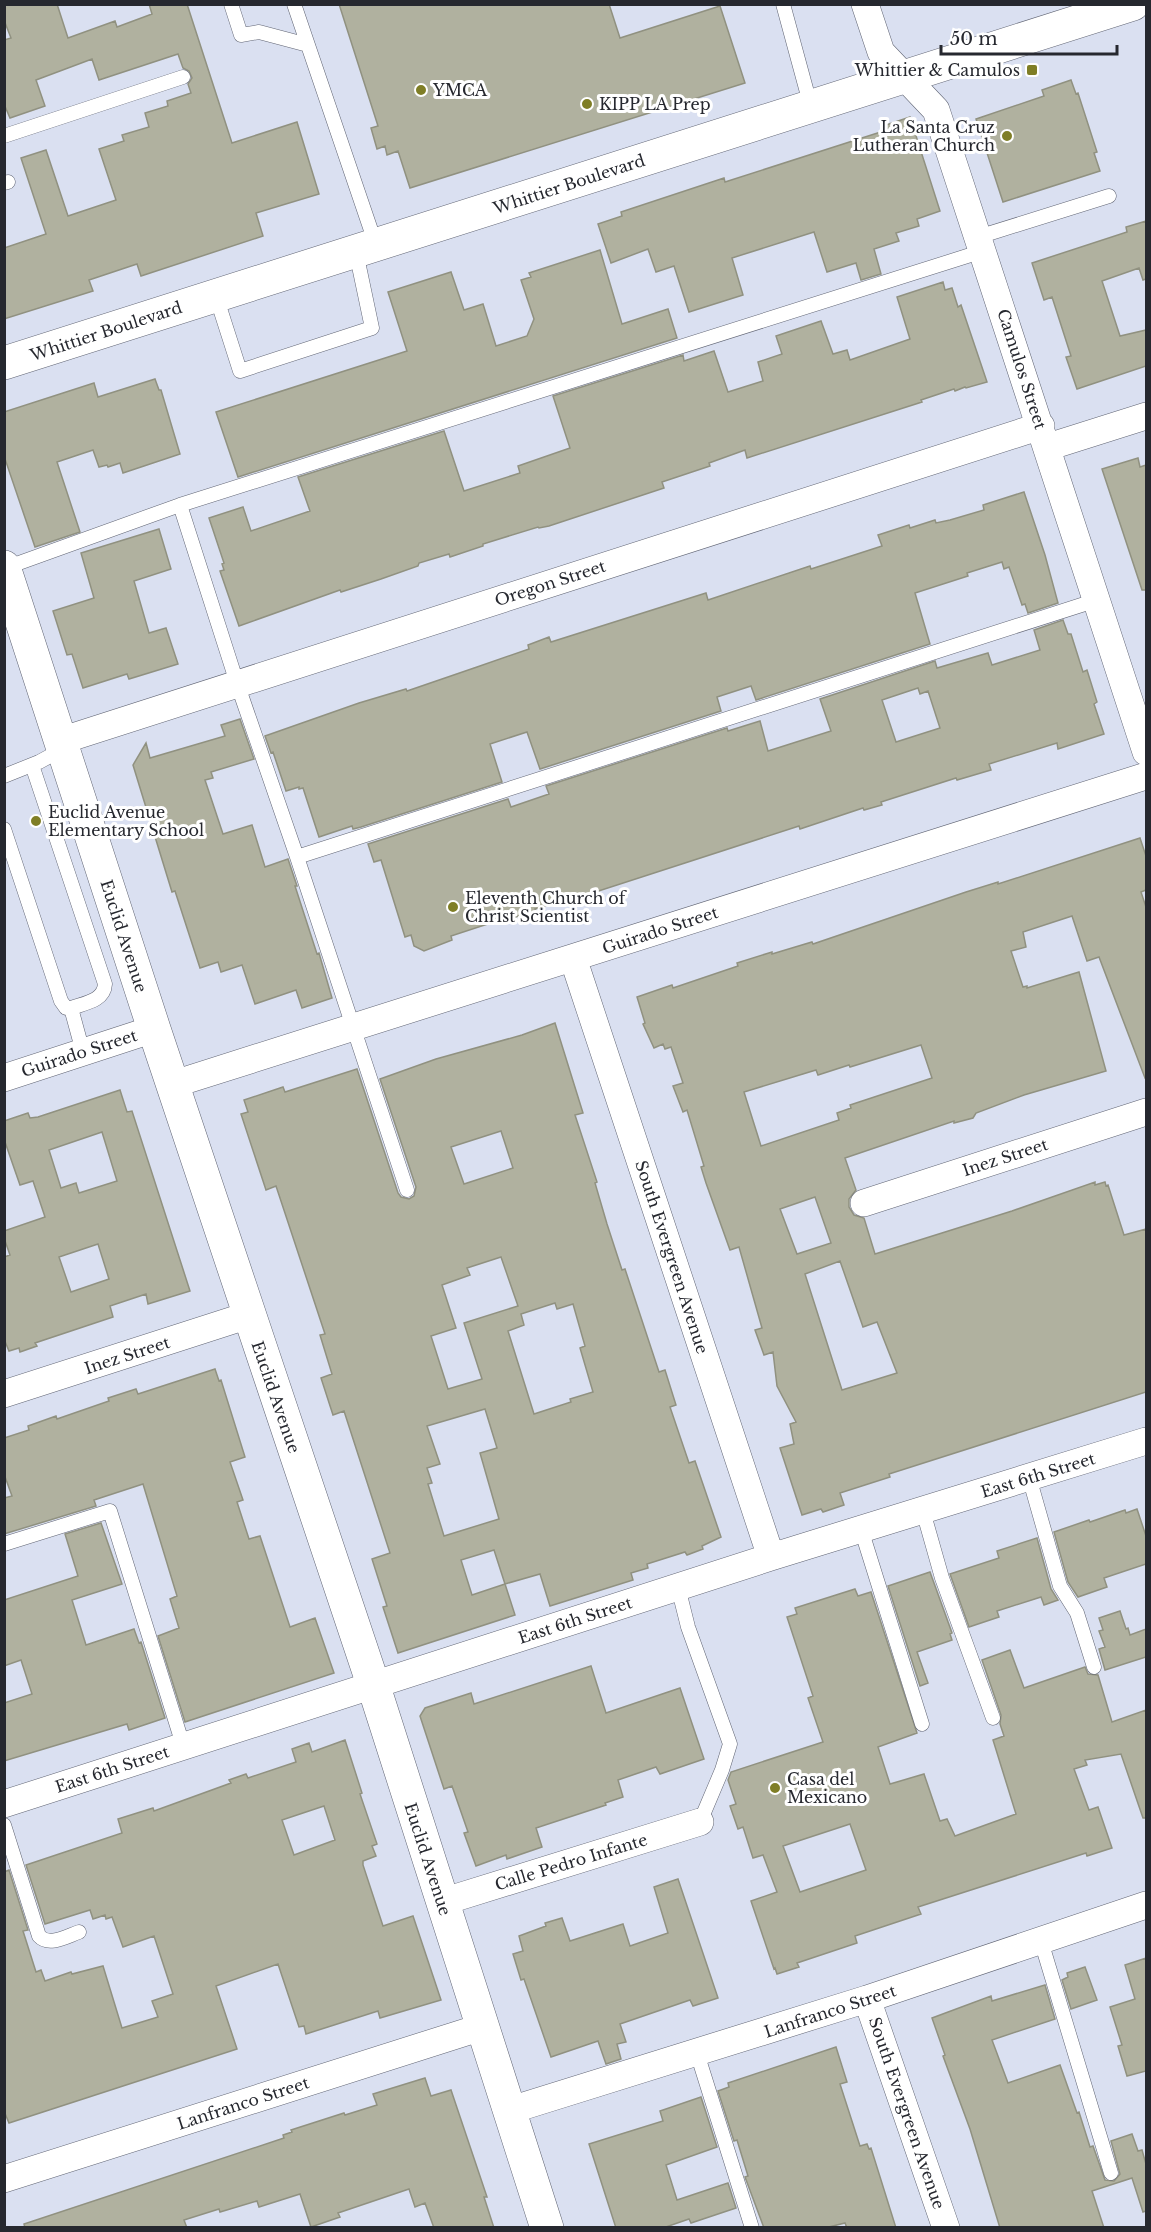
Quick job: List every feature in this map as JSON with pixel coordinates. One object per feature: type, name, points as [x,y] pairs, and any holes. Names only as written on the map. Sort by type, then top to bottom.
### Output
[{"type":"street","name":"Camulos Street","points":[[866,4],[881,52],[936,110],[1045,436],[1146,751]]},
{"type":"street","name":"Whittier Boulevard","points":[[4,363],[1133,4]]},
{"type":"street","name":"Oregon Street","points":[[61,745],[237,684],[1045,436],[1146,416]]},
{"type":"street","name":"Euclid Avenue","points":[[5,567],[154,1029],[373,1684],[547,2228]]},
{"type":"street","name":"Guirado Street","points":[[174,1084],[1146,776]]},
{"type":"street","name":"South Evergreen Avenue","points":[[573,958],[771,1557]]},
{"type":"street","name":"Guirado Street","points":[[4,1078],[154,1029]]},
{"type":"street","name":"Inez Street","points":[[864,1203],[1146,1112]]},
{"type":"street","name":"Inez Street","points":[[4,1394],[249,1316]]},
{"type":"street","name":"East 6th Street","points":[[4,1804],[771,1557],[1146,1441]]},
{"type":"street","name":"Calle Pedro Infante","points":[[442,1902],[700,1822]]},
{"type":"street","name":"Lanfranco Street","points":[[511,2110],[867,1999],[1146,1905]]},
{"type":"street","name":"South Evergreen Avenue","points":[[867,1999],[946,2228]]},
{"type":"street","name":"Lanfranco Street","points":[[4,2179],[482,2027]]},
{"type":"lane","points":[[231,4],[241,35],[259,32],[308,45]]},
{"type":"lane","points":[[216,296],[240,371],[372,328],[366,249],[308,45],[294,4]]},
{"type":"lane","points":[[783,4],[811,107]]},
{"type":"lane","points":[[4,136],[183,77]]},
{"type":"lane","points":[[5,567],[180,505],[981,244],[1109,196]]},
{"type":"lane","points":[[180,505],[237,684],[297,856],[407,1190]]},
{"type":"lane","points":[[297,856],[1097,600]]},
{"type":"lane","points":[[4,776],[32,765],[61,745]]},
{"type":"lane","points":[[4,829],[61,1001],[66,1008],[71,1008],[101,997],[105,991],[105,984],[32,765]]},
{"type":"lane","points":[[71,1008],[83,1052]]},
{"type":"lane","points":[[1029,1478],[1060,1586],[1077,1613],[1094,1667]]},
{"type":"lane","points":[[4,1544],[110,1511],[183,1745]]},
{"type":"lane","points":[[923,1511],[942,1578],[993,1718]]},
{"type":"lane","points":[[861,1529],[922,1724]]},
{"type":"lane","points":[[678,1587],[688,1627],[730,1744],[722,1770],[700,1822]]},
{"type":"lane","points":[[4,1825],[39,1936],[44,1941],[49,1941],[80,1932]]},
{"type":"lane","points":[[1041,1941],[1111,2173]]},
{"type":"lane","points":[[697,2053],[752,2228]]},
{"type":"building","points":[[4,4],[57,4],[68,38],[115,21],[117,27],[152,14],[149,4],[187,4],[232,143],[297,122],[319,194],[256,213],[263,236],[141,276],[137,264],[89,280],[93,291],[4,319],[4,248],[46,234],[21,158],[46,150],[68,216],[116,200],[99,149],[124,141],[122,135],[149,127],[145,113],[168,106],[167,101],[191,93],[188,84],[192,78],[189,71],[183,68],[178,54],[99,80],[92,59],[36,80],[45,106],[10,118],[4,104],[4,40],[11,38],[4,20]]},
{"type":"building","points":[[339,4],[609,4],[620,38],[720,6],[745,83],[410,188],[398,151],[387,155],[385,146],[377,149],[371,128],[378,126]]},
{"type":"building","name":"La Santa Cruz Lutheran Church","points":[[1071,80],[1076,94],[1078,93],[1097,152],[1094,153],[1100,171],[1003,202],[976,119],[1044,96],[1042,90]]},
{"type":"building","points":[[910,117],[940,211],[917,219],[919,226],[896,233],[899,241],[874,249],[881,274],[861,280],[856,263],[827,272],[814,232],[732,258],[743,295],[689,312],[674,266],[656,272],[648,249],[611,263],[598,224],[622,216],[621,212],[724,178],[725,182],[887,130],[886,125]]},
{"type":"building","points":[[1146,221],[1146,279],[1143,280],[1139,268],[1102,281],[1120,336],[1146,330],[1146,366],[1077,389],[1066,357],[1071,356],[1052,297],[1044,300],[1032,263],[1127,232],[1126,227]]},
{"type":"building","points":[[600,250],[622,324],[668,309],[677,338],[238,477],[216,412],[407,351],[388,292],[451,272],[464,310],[483,304],[496,346],[527,336],[534,319],[521,280],[531,277],[529,273]]},
{"type":"building","points":[[943,282],[945,290],[952,288],[958,307],[961,305],[987,382],[955,391],[954,389],[921,400],[922,402],[747,458],[745,450],[709,463],[710,466],[662,482],[664,488],[549,526],[538,527],[483,544],[483,546],[450,557],[449,554],[419,563],[418,566],[381,579],[341,592],[340,590],[239,626],[220,571],[224,570],[222,564],[224,563],[209,518],[243,507],[251,531],[310,511],[298,477],[444,431],[464,491],[520,473],[518,466],[570,448],[553,396],[683,355],[684,361],[714,351],[728,392],[763,381],[758,362],[782,354],[776,336],[821,321],[833,354],[847,350],[850,360],[910,339],[897,297]]},
{"type":"building","points":[[155,379],[161,390],[180,454],[123,473],[120,463],[99,467],[93,450],[57,462],[80,532],[35,547],[4,456],[4,412],[94,383],[98,397]]},
{"type":"building","points":[[1138,458],[1140,467],[1146,465],[1146,590],[1142,590],[1102,469]]},
{"type":"building","points":[[1024,492],[1058,603],[1028,613],[1025,604],[1022,605],[1009,567],[1004,569],[1002,562],[967,573],[968,576],[915,593],[930,644],[756,700],[751,686],[717,697],[721,711],[540,769],[527,732],[490,744],[502,782],[361,827],[353,829],[352,826],[319,837],[303,788],[286,791],[265,736],[359,703],[406,689],[407,691],[529,649],[528,645],[549,637],[551,642],[706,593],[708,600],[810,566],[811,569],[882,546],[878,535],[909,525],[910,528],[935,520],[936,523],[984,510],[983,505]]},
{"type":"building","points":[[159,529],[171,569],[134,581],[149,633],[166,628],[178,664],[129,679],[127,674],[83,688],[72,654],[67,655],[53,611],[94,598],[81,553]]},
{"type":"building","points":[[1063,620],[1068,634],[1071,634],[1083,672],[1087,670],[1097,702],[1094,704],[1104,734],[1058,749],[1057,743],[989,764],[991,770],[957,780],[956,778],[881,802],[882,805],[864,810],[863,808],[800,829],[799,826],[577,898],[577,896],[535,909],[536,911],[509,919],[509,917],[451,936],[452,940],[424,951],[414,946],[411,935],[405,937],[381,860],[374,862],[368,844],[508,799],[511,807],[549,794],[546,786],[727,728],[728,731],[760,721],[768,751],[831,731],[820,699],[935,661],[937,668],[988,653],[992,665],[1040,650],[1034,630]],"holes":[[[918,688],[920,694],[928,691],[940,728],[896,742],[882,700]]]},
{"type":"building","points":[[240,719],[254,759],[211,772],[213,778],[205,780],[223,834],[252,825],[265,867],[288,859],[332,998],[302,1008],[296,990],[255,1004],[242,965],[221,972],[218,962],[200,968],[175,891],[172,892],[133,765],[146,743],[150,758],[225,736],[221,725]]},
{"type":"building","points":[[1140,838],[1146,856],[1146,890],[1141,892],[1146,907],[1146,1077],[1099,957],[1087,961],[1072,916],[1023,932],[1026,947],[1011,951],[1023,987],[1027,986],[1027,988],[1079,972],[1106,1071],[1024,1095],[976,1113],[973,1118],[954,1123],[954,1121],[845,1158],[856,1190],[849,1199],[849,1207],[854,1215],[864,1218],[875,1254],[1095,1182],[1095,1185],[1105,1182],[1106,1186],[1108,1185],[1124,1235],[1146,1229],[1146,1392],[889,1474],[890,1477],[840,1493],[844,1505],[823,1512],[821,1509],[802,1515],[780,1448],[794,1444],[790,1424],[796,1422],[777,1386],[773,1352],[764,1355],[755,1330],[762,1328],[739,1247],[730,1250],[701,1167],[704,1166],[687,1110],[683,1112],[673,1086],[683,1083],[671,1047],[665,1049],[663,1044],[654,1048],[643,1024],[645,1023],[637,997],[672,985],[673,988],[772,952],[772,954],[812,942],[813,944],[966,892],[998,882],[998,884]],"holes":[[[921,1045],[932,1078],[850,1105],[851,1108],[837,1113],[839,1120],[761,1146],[744,1092],[816,1070],[818,1075],[849,1065],[850,1067]],[[815,1197],[831,1243],[797,1254],[780,1209]],[[840,1261],[863,1327],[877,1322],[897,1373],[842,1390],[805,1274]]]},
{"type":"building","points":[[555,1023],[583,1113],[575,1115],[597,1182],[595,1183],[607,1224],[622,1270],[625,1269],[659,1372],[665,1370],[676,1405],[670,1407],[689,1463],[695,1461],[721,1537],[702,1546],[703,1549],[687,1555],[685,1552],[647,1564],[648,1568],[631,1573],[633,1580],[550,1606],[540,1574],[505,1584],[515,1615],[398,1653],[383,1607],[387,1606],[372,1559],[390,1553],[344,1411],[333,1415],[321,1378],[332,1374],[320,1335],[325,1334],[276,1186],[266,1190],[241,1114],[248,1112],[244,1100],[283,1087],[285,1092],[357,1069],[398,1193],[401,1197],[409,1199],[414,1196],[416,1187],[380,1079],[436,1059],[522,1035]],"holes":[[[501,1131],[513,1168],[464,1184],[451,1147]],[[501,1257],[518,1306],[464,1323],[482,1379],[448,1389],[431,1336],[456,1328],[442,1285],[470,1275],[467,1268]],[[555,1303],[557,1309],[573,1304],[585,1346],[580,1348],[593,1392],[534,1414],[508,1331],[524,1325],[521,1314]],[[485,1409],[497,1448],[480,1453],[499,1519],[444,1536],[428,1484],[432,1483],[427,1468],[440,1464],[427,1426]],[[494,1550],[505,1584],[472,1595],[461,1560]]]},
{"type":"building","points":[[120,1090],[127,1112],[132,1111],[190,1291],[148,1304],[146,1294],[110,1306],[113,1317],[35,1343],[37,1346],[20,1352],[19,1348],[9,1351],[4,1339],[4,1257],[10,1255],[4,1231],[45,1217],[33,1181],[20,1185],[4,1139],[4,1121],[28,1113],[30,1118]],"holes":[[[102,1132],[117,1181],[79,1193],[76,1183],[61,1188],[49,1150]],[[98,1244],[109,1279],[71,1292],[59,1257]]]},
{"type":"building","points":[[215,1369],[219,1381],[221,1380],[245,1457],[230,1462],[243,1500],[237,1502],[249,1539],[260,1536],[290,1627],[315,1618],[334,1673],[185,1722],[158,1636],[179,1628],[170,1599],[177,1596],[143,1484],[94,1500],[96,1506],[4,1534],[4,1498],[12,1496],[4,1474],[4,1438],[29,1430],[28,1426],[56,1416],[57,1419],[109,1401],[108,1398],[136,1389],[138,1394]]},
{"type":"building","points":[[1137,1509],[1146,1536],[1146,1564],[1104,1578],[1107,1587],[1078,1597],[1068,1582],[1054,1532],[1125,1510],[1126,1513]]},
{"type":"building","points":[[101,1523],[122,1584],[72,1600],[86,1645],[134,1629],[139,1643],[141,1642],[165,1718],[129,1730],[127,1724],[4,1761],[4,1703],[32,1694],[21,1660],[4,1666],[4,1600],[78,1576],[65,1534]]},
{"type":"building","points":[[1037,1538],[1051,1589],[1058,1600],[1044,1605],[1041,1597],[997,1611],[999,1617],[969,1627],[950,1574],[999,1558],[997,1551]]},
{"type":"building","points":[[930,1572],[952,1633],[950,1634],[952,1640],[917,1652],[928,1683],[920,1686],[888,1586]]},
{"type":"building","points":[[855,1589],[858,1596],[871,1592],[917,1733],[878,1747],[890,1784],[924,1774],[940,1821],[947,1819],[955,1836],[1016,1814],[993,1740],[1004,1736],[1000,1724],[1001,1715],[982,1660],[1010,1650],[1024,1688],[1085,1667],[1088,1674],[1098,1675],[1112,1722],[1146,1710],[1146,1818],[1143,1818],[1121,1754],[1085,1760],[1087,1765],[1074,1769],[1089,1810],[1098,1807],[1112,1848],[1087,1856],[1086,1853],[918,1907],[921,1914],[855,1936],[857,1943],[797,1963],[799,1967],[777,1974],[751,1901],[777,1892],[763,1855],[753,1858],[743,1827],[738,1829],[730,1806],[736,1804],[728,1780],[731,1772],[823,1742],[808,1698],[813,1696],[787,1617],[797,1614],[795,1608]],"holes":[[[850,1824],[866,1870],[800,1892],[783,1846]]]},
{"type":"building","points":[[1120,1611],[1130,1635],[1146,1629],[1146,1657],[1105,1670],[1099,1649],[1105,1647],[1099,1631],[1103,1630],[1099,1618]]},
{"type":"building","points":[[591,1666],[606,1713],[680,1688],[704,1759],[660,1774],[656,1767],[618,1780],[623,1797],[605,1803],[606,1805],[536,1828],[542,1847],[507,1859],[506,1855],[476,1866],[464,1833],[468,1832],[452,1786],[444,1789],[420,1716],[425,1708],[471,1693],[474,1704]]},
{"type":"building","points":[[345,1740],[377,1844],[372,1846],[376,1856],[363,1861],[363,1865],[383,1926],[413,1916],[441,2000],[380,2018],[378,2011],[306,2034],[304,2026],[299,2027],[278,1964],[216,1986],[237,2049],[9,2123],[4,2111],[4,1872],[9,1870],[28,1930],[23,1931],[36,1972],[41,1970],[45,1981],[71,1972],[72,1974],[103,1966],[122,2028],[158,2017],[152,2001],[173,1994],[154,1936],[123,1947],[112,1917],[106,1919],[105,1915],[93,1919],[90,1910],[45,1924],[26,1865],[122,1833],[118,1819],[153,1808],[154,1811],[231,1783],[229,1780],[246,1774],[248,1778],[296,1762],[292,1749],[309,1743],[312,1752]],"holes":[[[324,1806],[335,1840],[294,1855],[282,1820]]]},
{"type":"building","points":[[678,1879],[718,1998],[693,2006],[690,2000],[620,2024],[626,2042],[617,2044],[621,2059],[606,2064],[598,2041],[551,2057],[513,1954],[523,1951],[519,1936],[546,1926],[545,1923],[562,1918],[570,1941],[623,1924],[630,1946],[668,1933],[654,1887]]},
{"type":"building","points":[[1146,1958],[1146,2071],[1127,2076],[1118,2046],[1122,2045],[1110,2007],[1135,1999],[1125,1965]]},
{"type":"building","points":[[1085,1967],[1097,2000],[1071,2009],[1062,1980],[1068,1977],[1067,1973]]},
{"type":"building","points":[[1045,1985],[1055,2019],[992,2040],[1008,2083],[1060,2065],[1090,2147],[1093,2146],[1105,2180],[1114,2181],[1120,2174],[1111,2141],[1132,2134],[1138,2151],[1142,2150],[1146,2164],[1146,2211],[1143,2212],[1132,2178],[1092,2191],[1104,2228],[1000,2228],[970,2129],[943,2056],[945,2055],[932,2018],[991,1996],[992,2001]]},
{"type":"building","points":[[836,2047],[847,2082],[840,2084],[860,2146],[867,2144],[869,2149],[871,2148],[896,2228],[847,2228],[845,2223],[825,2228],[764,2228],[745,2177],[748,2176],[737,2140],[734,2141],[718,2091],[729,2087],[728,2083]]},
{"type":"building","points":[[425,2078],[431,2096],[451,2090],[487,2197],[484,2197],[494,2228],[434,2228],[425,2203],[415,2207],[409,2189],[338,2213],[340,2217],[311,2227],[300,2194],[259,2207],[257,2201],[220,2212],[219,2209],[184,2220],[187,2228],[25,2228],[24,2224],[284,2138],[283,2135],[292,2132],[291,2130],[377,2105],[373,2094]]},
{"type":"building","points":[[701,2097],[717,2147],[666,2165],[677,2200],[728,2183],[736,2208],[691,2223],[689,2219],[663,2228],[616,2228],[589,2144],[663,2121],[660,2111]]},
{"type":"place","name":"Whittier & Camulos","points":[[1032,70]]},
{"type":"place","name":"YMCA","points":[[421,90]]},
{"type":"place","name":"KIPP LA Prep","points":[[587,104]]},
{"type":"place","name":"La Santa Cruz Lutheran Church","points":[[1007,136]]},
{"type":"place","name":"Euclid Avenue Elementary School","points":[[36,821]]},
{"type":"place","name":"Eleventh Church of Christ Scientist","points":[[453,907]]},
{"type":"place","name":"Casa del Mexicano","points":[[775,1788]]}]
